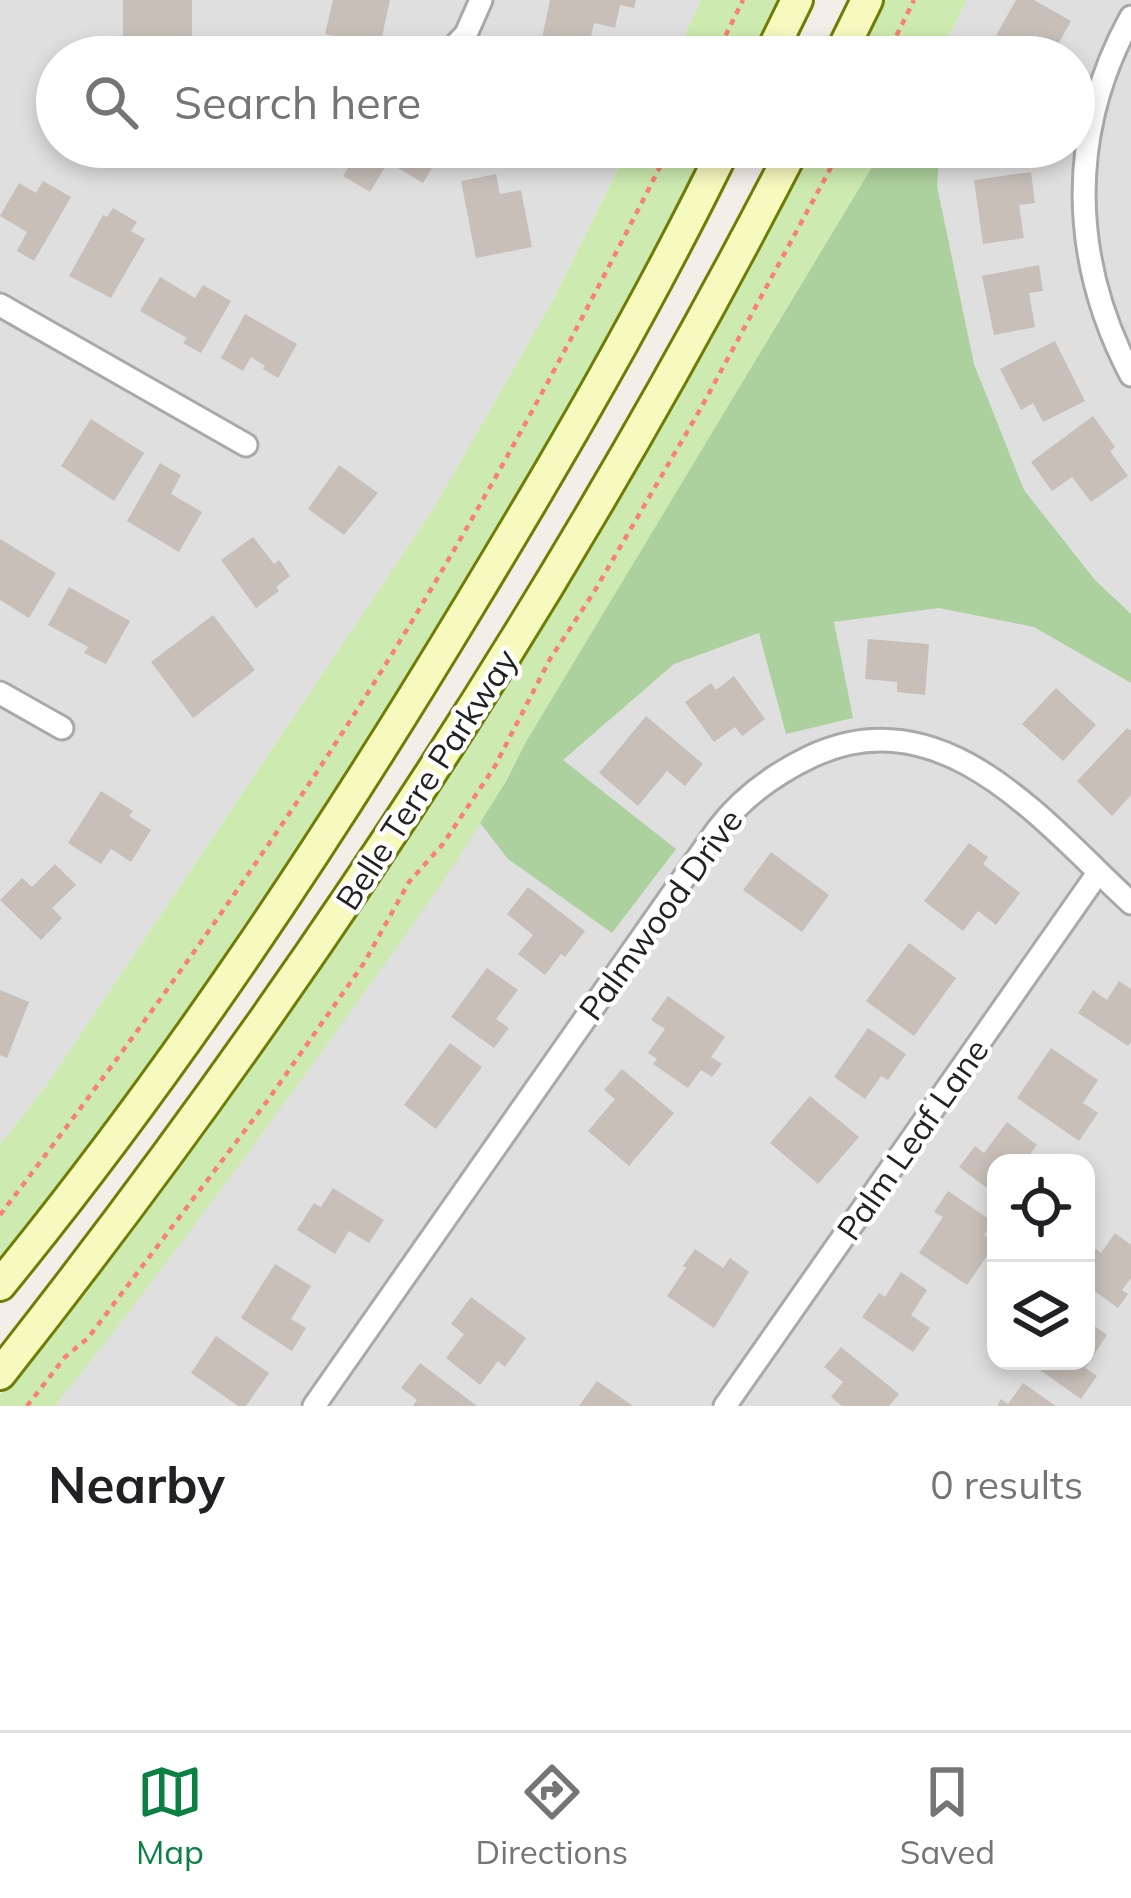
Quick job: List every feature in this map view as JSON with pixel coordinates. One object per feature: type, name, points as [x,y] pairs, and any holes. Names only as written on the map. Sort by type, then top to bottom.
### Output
[{"type":"main road","points":[[779,36],[797,0]]},
{"type":"main road","points":[[849,36],[867,0]]},
{"type":"main road","name":"Belle Terre Parkway","points":[[0,1285],[131,1115],[251,946],[394,730],[577,428],[714,168]]},
{"type":"main road","name":"Belle Terre Parkway","points":[[0,1374],[248,1046],[437,766],[622,464],[783,168]]},
{"type":"street","points":[[464,36],[481,0]]},
{"type":"street","points":[[1095,109],[1102,79],[1131,17]]},
{"type":"street","points":[[1085,168],[1085,236],[1094,283],[1131,375]]},
{"type":"street","points":[[0,305],[246,445]]},
{"type":"street","points":[[0,693],[62,728]]},
{"type":"street","name":"Palmwood Drive","points":[[314,1406],[718,829],[764,782],[839,746],[875,740],[916,743],[963,761],[1002,784],[1131,903]]},
{"type":"street","name":"Palm Leaf Lane","points":[[725,1406],[1099,873]]},
{"type":"path","points":[[725,36],[743,0]]},
{"type":"path","points":[[896,36],[914,0]]},
{"type":"path","points":[[0,1215],[230,902],[356,712],[496,474],[659,168]]},
{"type":"path","points":[[27,1406],[65,1357],[88,1338],[268,1100],[364,963],[409,882],[466,811],[495,766],[550,659],[701,408],[831,168]]},
{"type":"shaded area","points":[[0,0],[701,0],[684,36],[36,36],[36,168],[619,168],[553,300],[433,509],[45,1087],[0,1144]]},
{"type":"shaded area","points":[[967,0],[1131,0],[1131,1406],[55,1406],[274,1117],[402,939],[506,781],[871,168],[1095,168],[1095,36],[949,36]]},
{"type":"green space","points":[[701,0],[782,0],[765,36],[684,36]]},
{"type":"green space","points":[[883,0],[967,0],[949,36],[865,36]]},
{"type":"green space","points":[[619,168],[699,168],[553,438],[382,721],[198,996],[0,1261],[0,1144],[45,1087],[433,509],[553,300]]},
{"type":"green space","points":[[799,168],[871,168],[460,856],[383,966],[55,1406],[0,1406],[0,1395],[172,1170],[390,863],[540,629]]},
{"type":"green space","points":[[871,168],[938,168],[937,186],[974,364],[1024,490],[1095,580],[1131,614],[1131,683],[1034,627],[939,608],[834,622],[853,718],[786,734],[759,633],[674,664],[563,760],[676,849],[612,933],[508,859],[480,823]]},
{"type":"building","points":[[123,0],[192,0],[192,36],[123,36]]},
{"type":"building","points":[[333,0],[390,0],[382,36],[325,34]]},
{"type":"building","points":[[550,0],[636,0],[634,8],[620,5],[615,28],[594,23],[591,36],[542,36]]},
{"type":"building","points":[[1016,0],[1034,0],[1071,21],[1063,36],[996,36]]},
{"type":"building","points":[[348,168],[384,168],[370,192],[343,176]]},
{"type":"building","points":[[398,168],[432,168],[423,183]]},
{"type":"building","points":[[1031,172],[1035,203],[1019,205],[1024,238],[983,244],[974,180]]},
{"type":"building","points":[[496,174],[500,194],[521,190],[532,247],[476,258],[461,181]]},
{"type":"building","points":[[43,181],[71,197],[34,261],[17,251],[27,232],[0,216],[19,183],[36,193]]},
{"type":"building","points":[[113,208],[137,222],[131,231],[145,239],[111,298],[69,276],[103,215],[107,217]]},
{"type":"building","points":[[1039,265],[1043,291],[1029,293],[1035,327],[994,335],[982,276]]},
{"type":"building","points":[[160,277],[195,298],[203,285],[231,301],[201,353],[183,343],[187,338],[140,311]]},
{"type":"building","points":[[245,314],[297,344],[278,378],[251,357],[243,371],[221,358]]},
{"type":"building","points":[[1055,341],[1085,401],[1043,422],[1033,403],[1021,410],[1000,369]]},
{"type":"building","points":[[1093,416],[1128,476],[1091,502],[1072,477],[1052,491],[1031,462]]},
{"type":"building","points":[[91,419],[144,453],[114,501],[61,466]]},
{"type":"building","points":[[160,463],[181,475],[171,494],[202,512],[179,552],[127,521]]},
{"type":"building","points":[[339,465],[378,493],[344,535],[308,509]]},
{"type":"building","points":[[253,537],[290,576],[256,608],[221,560]]},
{"type":"building","points":[[0,539],[56,573],[29,618],[0,600]]},
{"type":"building","points":[[69,587],[130,621],[106,664],[84,653],[88,647],[48,625]]},
{"type":"building","points":[[213,615],[255,670],[193,718],[151,662]]},
{"type":"building","points":[[868,639],[929,644],[925,695],[897,692],[897,682],[865,679]]},
{"type":"building","points":[[734,676],[765,719],[742,736],[735,727],[714,742],[685,702],[711,683],[716,690]]},
{"type":"building","points":[[1056,688],[1096,725],[1063,761],[1022,724]]},
{"type":"building","points":[[646,716],[703,764],[685,786],[667,771],[638,806],[599,773]]},
{"type":"building","points":[[1127,728],[1131,731],[1131,795],[1112,816],[1077,781]]},
{"type":"building","points":[[101,791],[133,811],[129,816],[151,830],[131,862],[111,849],[101,864],[68,843]]},
{"type":"building","points":[[969,843],[988,857],[983,864],[1020,893],[996,925],[978,911],[963,931],[924,901]]},
{"type":"building","points":[[771,852],[829,895],[802,932],[743,890]]},
{"type":"building","points":[[55,864],[76,885],[52,908],[62,918],[41,940],[0,900],[22,878],[32,887]]},
{"type":"building","points":[[528,887],[585,931],[545,975],[518,954],[533,935],[507,914]]},
{"type":"building","points":[[909,943],[956,978],[914,1036],[866,1001]]},
{"type":"building","points":[[487,968],[518,990],[496,1019],[509,1028],[494,1048],[451,1017]]},
{"type":"building","points":[[1119,981],[1131,989],[1128,1046],[1078,1013],[1093,990],[1107,1000]]},
{"type":"building","points":[[0,990],[29,1002],[7,1058],[0,1055]]},
{"type":"building","points":[[668,996],[725,1037],[711,1057],[722,1064],[712,1077],[701,1070],[688,1088],[653,1064],[657,1059],[648,1053],[665,1029],[651,1020]]},
{"type":"building","points":[[868,1028],[906,1054],[888,1080],[881,1076],[865,1099],[834,1077]]},
{"type":"building","points":[[450,1043],[482,1067],[436,1129],[404,1105]]},
{"type":"building","points":[[1051,1048],[1098,1080],[1083,1103],[1098,1113],[1079,1141],[1017,1098]]},
{"type":"building","points":[[622,1069],[674,1113],[629,1166],[588,1131],[615,1099],[604,1090]]},
{"type":"building","points":[[810,1096],[859,1137],[818,1184],[770,1143]]},
{"type":"building","points":[[1007,1122],[1037,1145],[1030,1154],[987,1154],[987,1188],[959,1167],[975,1146],[984,1153]]},
{"type":"building","points":[[333,1188],[384,1220],[369,1243],[349,1231],[335,1254],[297,1230],[314,1203],[321,1207]]},
{"type":"building","points":[[948,1191],[987,1218],[987,1256],[967,1285],[919,1253],[943,1217],[934,1212]]},
{"type":"building","points":[[1115,1233],[1131,1245],[1131,1278],[1122,1290],[1128,1294],[1118,1308],[1095,1291],[1095,1250],[1101,1253]]},
{"type":"building","points":[[695,1249],[723,1268],[730,1258],[749,1272],[714,1328],[667,1296]]},
{"type":"building","points":[[275,1264],[311,1286],[291,1319],[306,1328],[292,1351],[241,1318]]},
{"type":"building","points":[[901,1272],[927,1290],[911,1315],[930,1328],[913,1352],[862,1317],[879,1293],[885,1297]]},
{"type":"building","points":[[471,1297],[526,1338],[505,1367],[498,1361],[480,1385],[446,1358],[464,1334],[451,1324]]},
{"type":"building","points":[[1095,1326],[1107,1335],[1095,1353]]},
{"type":"building","points":[[216,1336],[269,1373],[246,1406],[238,1406],[191,1373]]},
{"type":"building","points":[[841,1347],[899,1394],[889,1406],[842,1406],[831,1397],[843,1382],[824,1367]]},
{"type":"building","points":[[420,1363],[477,1406],[413,1406],[417,1400],[401,1388]]},
{"type":"building","points":[[1040,1370],[1088,1370],[1097,1376],[1081,1399]]},
{"type":"building","points":[[597,1381],[633,1406],[579,1406]]},
{"type":"building","points":[[1023,1383],[1056,1406],[997,1406],[1001,1399],[1008,1404]]}]
